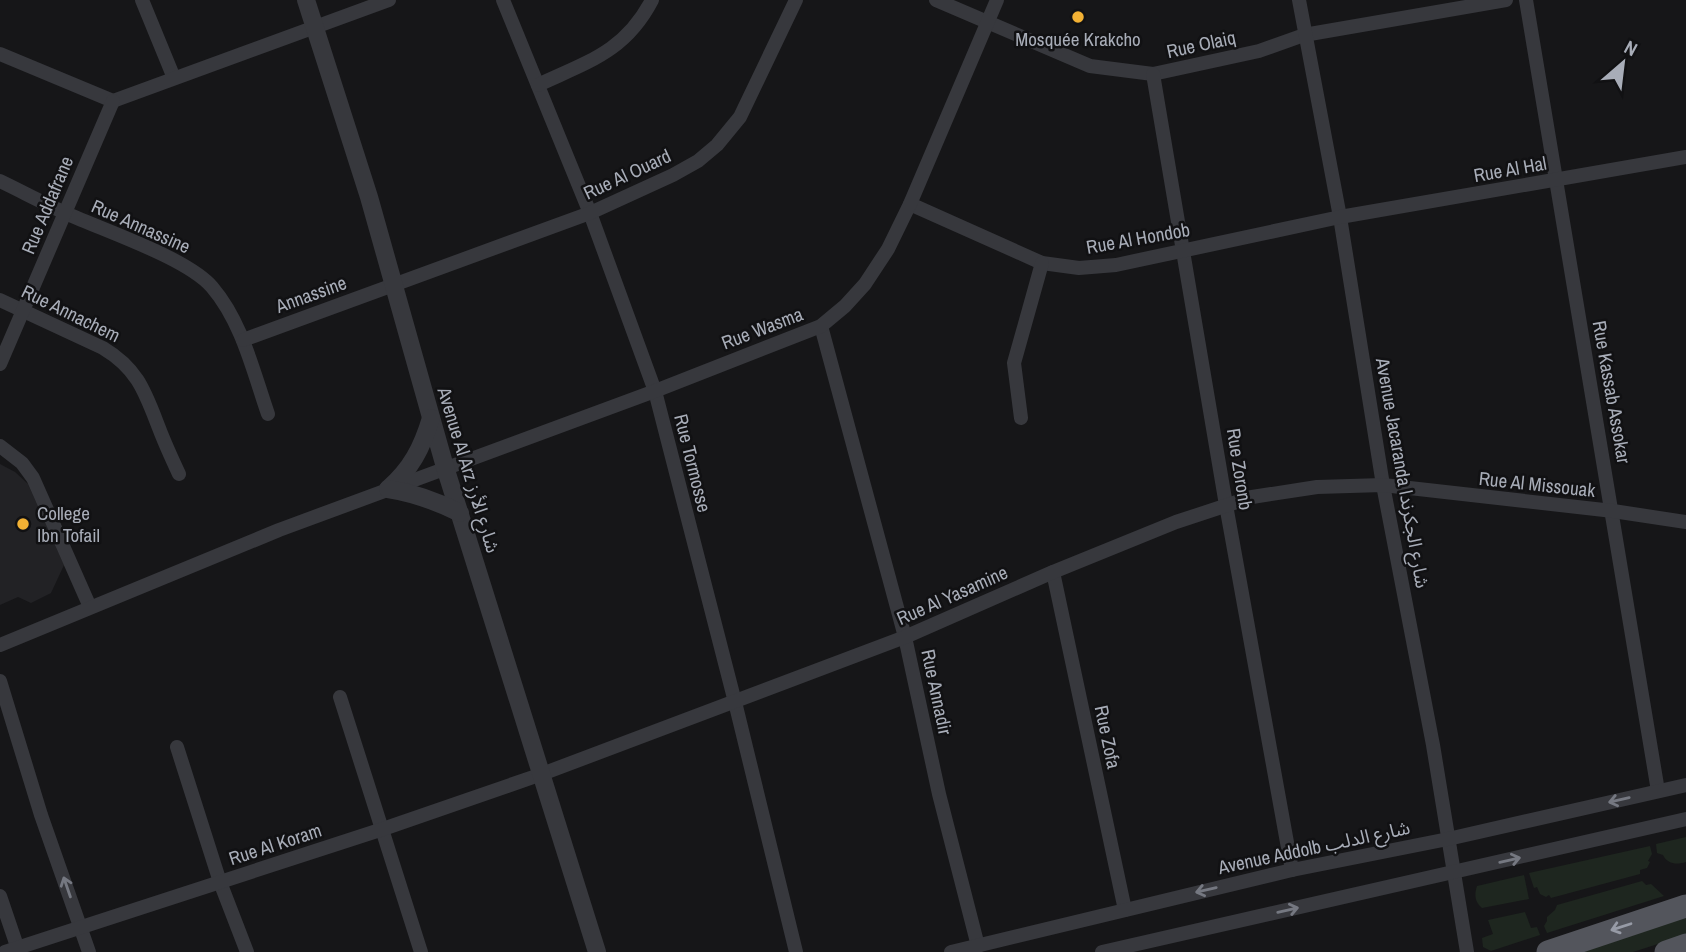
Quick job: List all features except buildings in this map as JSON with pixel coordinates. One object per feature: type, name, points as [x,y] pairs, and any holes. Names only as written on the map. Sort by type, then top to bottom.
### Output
[{"type":"main road","points":[[1548,952],[1686,906]]},
{"type":"main road","points":[[1666,952],[1686,945]]},
{"type":"street","points":[[142,0],[174,78]]},
{"type":"street","name":"Avenue Al Arz شارع الأرز","points":[[306,0],[369,197],[445,467],[597,952]]},
{"type":"street","points":[[0,54],[113,101],[388,0]]},
{"type":"street","name":"Rue Tormosse","points":[[503,0],[590,213],[655,391],[796,952]]},
{"type":"street","points":[[537,85],[604,55],[635,27],[652,0]]},
{"type":"street","name":"Rue Al Ouard","points":[[393,286],[590,213],[698,161],[729,132],[747,104],[796,0]]},
{"type":"street","name":"Rue Olaiq","points":[[936,0],[1090,66],[1153,74],[1259,51],[1304,35]]},
{"type":"street","name":"Rue Wasma","points":[[0,645],[279,530],[655,391],[821,326],[845,306],[865,284],[888,249],[910,204],[997,0]]},
{"type":"street","name":"Avenue Jacaranda شارع الجكرندا","points":[[1299,0],[1340,217],[1383,485],[1433,745],[1467,952]]},
{"type":"street","points":[[1304,35],[1506,0]]},
{"type":"street","name":"Rue Kassab Assokar","points":[[1526,0],[1658,792]]},
{"type":"street","name":"Rue Zoronb","points":[[1153,74],[1185,250],[1226,505],[1292,870]]},
{"type":"street","name":"Rue Addafrane","points":[[0,364],[113,101]]},
{"type":"street","name":"Rue Al Hal","points":[[1340,217],[1686,157]]},
{"type":"street","name":"Rue Annassine","points":[[0,181],[183,265],[202,278],[217,293],[243,340],[268,414]]},
{"type":"street","name":"Rue Al Hondob","points":[[910,204],[1042,263],[1079,268],[1116,265],[1340,217]]},
{"type":"street","points":[[1021,418],[1014,363],[1042,263]]},
{"type":"street","name":"Annassine","points":[[243,340],[393,286]]},
{"type":"street","name":"Rue Annachem","points":[[0,300],[103,348],[131,368],[151,404],[179,474]]},
{"type":"street","name":"Rue Annadir","points":[[821,326],[905,637],[939,794],[978,946]]},
{"type":"street","points":[[388,489],[414,461],[431,418]]},
{"type":"street","points":[[0,446],[22,463],[33,478],[90,607]]},
{"type":"street","name":"Rue Al Missouak","points":[[1383,485],[1613,511],[1686,523]]},
{"type":"street","name":"Rue Al Yasamine","points":[[542,774],[905,637],[1176,522],[1252,497],[1301,488],[1383,485]]},
{"type":"street","points":[[388,489],[432,499],[460,513]]},
{"type":"street","name":"Rue Zofa","points":[[1053,572],[1125,910]]},
{"type":"street","points":[[0,681],[41,815],[89,952]]},
{"type":"street","points":[[340,697],[421,952]]},
{"type":"street","points":[[177,747],[220,883],[247,952]]},
{"type":"street","name":"Rue Al Koram","points":[[14,951],[542,774]]},
{"type":"street","name":"Avenue Addolb شارع الدلب","points":[[951,952],[1292,870],[1448,839],[1686,785]]},
{"type":"street","points":[[1102,952],[1686,819]]},
{"type":"street","points":[[0,896],[14,951]]},
{"type":"shaded area","name":"College Ibn Tofail","points":[[0,464],[15,472],[28,484],[64,565],[51,593],[31,603],[18,597],[0,605]]},
{"type":"shaded area","points":[[1686,837],[1686,862],[1673,863],[1657,853],[1656,844]]},
{"type":"shaded area","points":[[1650,846],[1650,862],[1647,868],[1640,870],[1640,874],[1551,898],[1549,895],[1546,897],[1540,894],[1537,887],[1534,888],[1529,873]]},
{"type":"shaded area","points":[[1524,875],[1529,899],[1482,908],[1478,903],[1475,895],[1477,886]]},
{"type":"shaded area","points":[[1642,881],[1646,885],[1651,884],[1664,896],[1547,933],[1544,926],[1547,917],[1557,905]]},
{"type":"shaded area","points":[[1525,912],[1531,928],[1537,927],[1540,935],[1491,951],[1483,947],[1482,938],[1493,934],[1488,920]]},
{"type":"shaded area","points":[[1686,917],[1686,935],[1633,952],[1581,952]]},
{"type":"place","name":"Mosquée Krakcho","points":[[1078,17]]},
{"type":"place","name":"College Ibn Tofail","points":[[23,524]]}]
